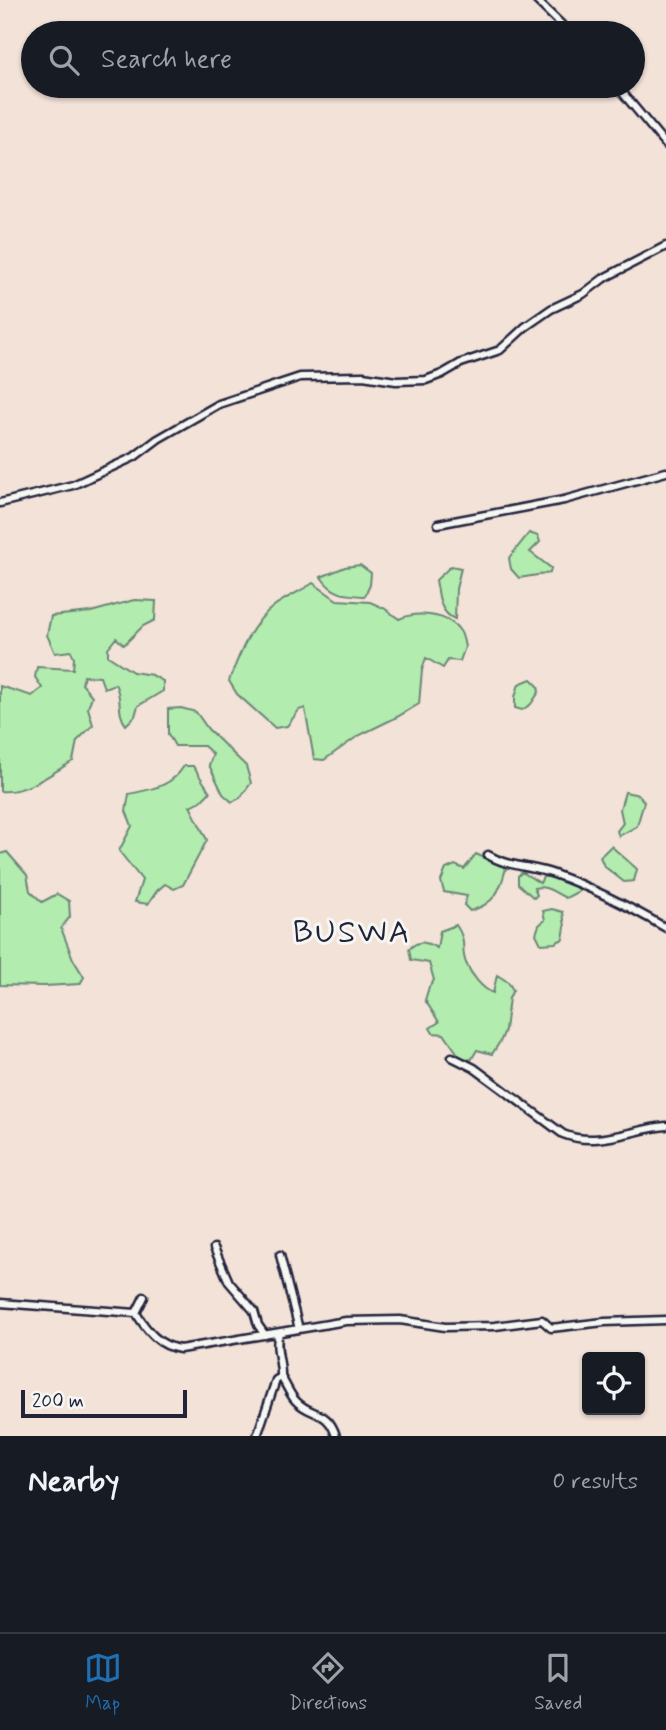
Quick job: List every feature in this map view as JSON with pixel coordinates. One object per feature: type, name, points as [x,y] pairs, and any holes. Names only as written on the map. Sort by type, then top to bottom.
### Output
[{"type":"street","points":[[536,0],[558,21]]},
{"type":"street","points":[[627,98],[666,145]]},
{"type":"street","points":[[0,503],[73,485],[134,457],[158,439],[219,404],[300,377],[363,376],[396,381],[426,380],[442,374],[461,363],[500,350],[525,327],[551,309],[583,294],[604,278],[666,246]]},
{"type":"street","points":[[438,524],[564,500],[666,472]]},
{"type":"street","points":[[488,855],[500,862],[550,873],[592,888],[666,928]]},
{"type":"street","points":[[452,1057],[474,1069],[563,1134],[576,1139],[589,1140],[666,1126]]},
{"type":"street","points":[[214,1248],[229,1282],[254,1311],[258,1325],[265,1335]]},
{"type":"street","points":[[280,1255],[299,1329]]},
{"type":"street","points":[[136,1313],[144,1297]]},
{"type":"street","points":[[0,1303],[136,1313]]},
{"type":"street","points":[[136,1313],[146,1330],[167,1348],[187,1348],[346,1321],[400,1320],[445,1327],[495,1326],[542,1320],[551,1328],[604,1322],[666,1320]]},
{"type":"street","points":[[279,1333],[276,1341],[282,1368],[281,1377],[295,1401],[324,1415],[336,1436]]},
{"type":"street","points":[[257,1436],[276,1380],[281,1377]]},
{"type":"green space","points":[[529,533],[538,536],[540,542],[530,552],[551,568],[550,573],[519,578],[511,569],[509,558]]},
{"type":"green space","points":[[360,565],[371,573],[365,596],[340,593],[321,577],[345,567]]},
{"type":"green space","points":[[451,566],[461,568],[456,589],[455,619],[443,608],[436,580]]},
{"type":"green space","points":[[313,583],[337,600],[370,602],[399,619],[414,615],[431,615],[448,620],[460,631],[465,647],[460,661],[448,660],[443,668],[426,658],[422,670],[419,704],[358,736],[324,760],[314,759],[305,708],[299,710],[287,726],[275,728],[237,694],[229,681],[247,640],[259,621],[274,606]]},
{"type":"green space","points":[[134,600],[156,601],[155,620],[143,626],[124,645],[116,638],[108,648],[108,656],[133,672],[152,675],[163,681],[163,691],[138,706],[135,716],[126,725],[121,716],[115,684],[104,688],[100,677],[84,676],[82,684],[92,696],[88,708],[93,725],[77,741],[73,761],[29,786],[0,791],[0,686],[32,696],[42,688],[35,677],[37,667],[73,669],[74,658],[71,651],[55,653],[47,635],[51,616],[91,612]]},
{"type":"green space","points":[[531,679],[538,686],[539,692],[531,704],[522,710],[515,708],[519,684]]},
{"type":"green space","points":[[181,708],[196,712],[208,729],[246,766],[251,783],[240,798],[232,802],[223,794],[209,765],[213,754],[204,746],[175,746],[168,734],[168,709]]},
{"type":"green space","points":[[184,766],[193,766],[210,792],[201,801],[190,806],[207,840],[183,885],[174,889],[165,884],[148,904],[135,902],[142,880],[119,851],[132,826],[126,811],[129,794],[167,783]]},
{"type":"green space","points":[[625,792],[639,795],[644,802],[637,826],[619,836],[617,831],[623,823],[620,809]]},
{"type":"green space","points":[[611,846],[637,869],[634,881],[624,882],[604,866],[600,857]]},
{"type":"green space","points":[[7,852],[27,875],[30,891],[42,902],[57,894],[69,901],[70,917],[61,928],[73,959],[84,977],[80,984],[0,985],[0,854]]},
{"type":"green space","points":[[476,854],[506,868],[495,896],[485,905],[470,911],[464,905],[467,896],[444,892],[441,881],[446,869],[455,865],[464,869]]},
{"type":"green space","points":[[522,872],[540,883],[543,877],[567,881],[580,887],[579,891],[566,898],[539,887],[534,888],[537,895],[534,898],[518,884],[518,876]]},
{"type":"green space","points":[[552,909],[563,912],[563,939],[555,943],[541,944],[536,934],[539,925],[545,920],[543,911]]},
{"type":"green space","points":[[456,925],[462,936],[466,963],[477,981],[493,993],[497,975],[508,982],[513,990],[501,1040],[492,1054],[477,1050],[471,1060],[460,1057],[444,1034],[433,1033],[430,1028],[439,1022],[425,1000],[434,980],[429,963],[411,960],[409,949],[423,942],[437,948],[440,931]]},
{"type":"district","name":"BUSWA","points":[[352,931]]}]
